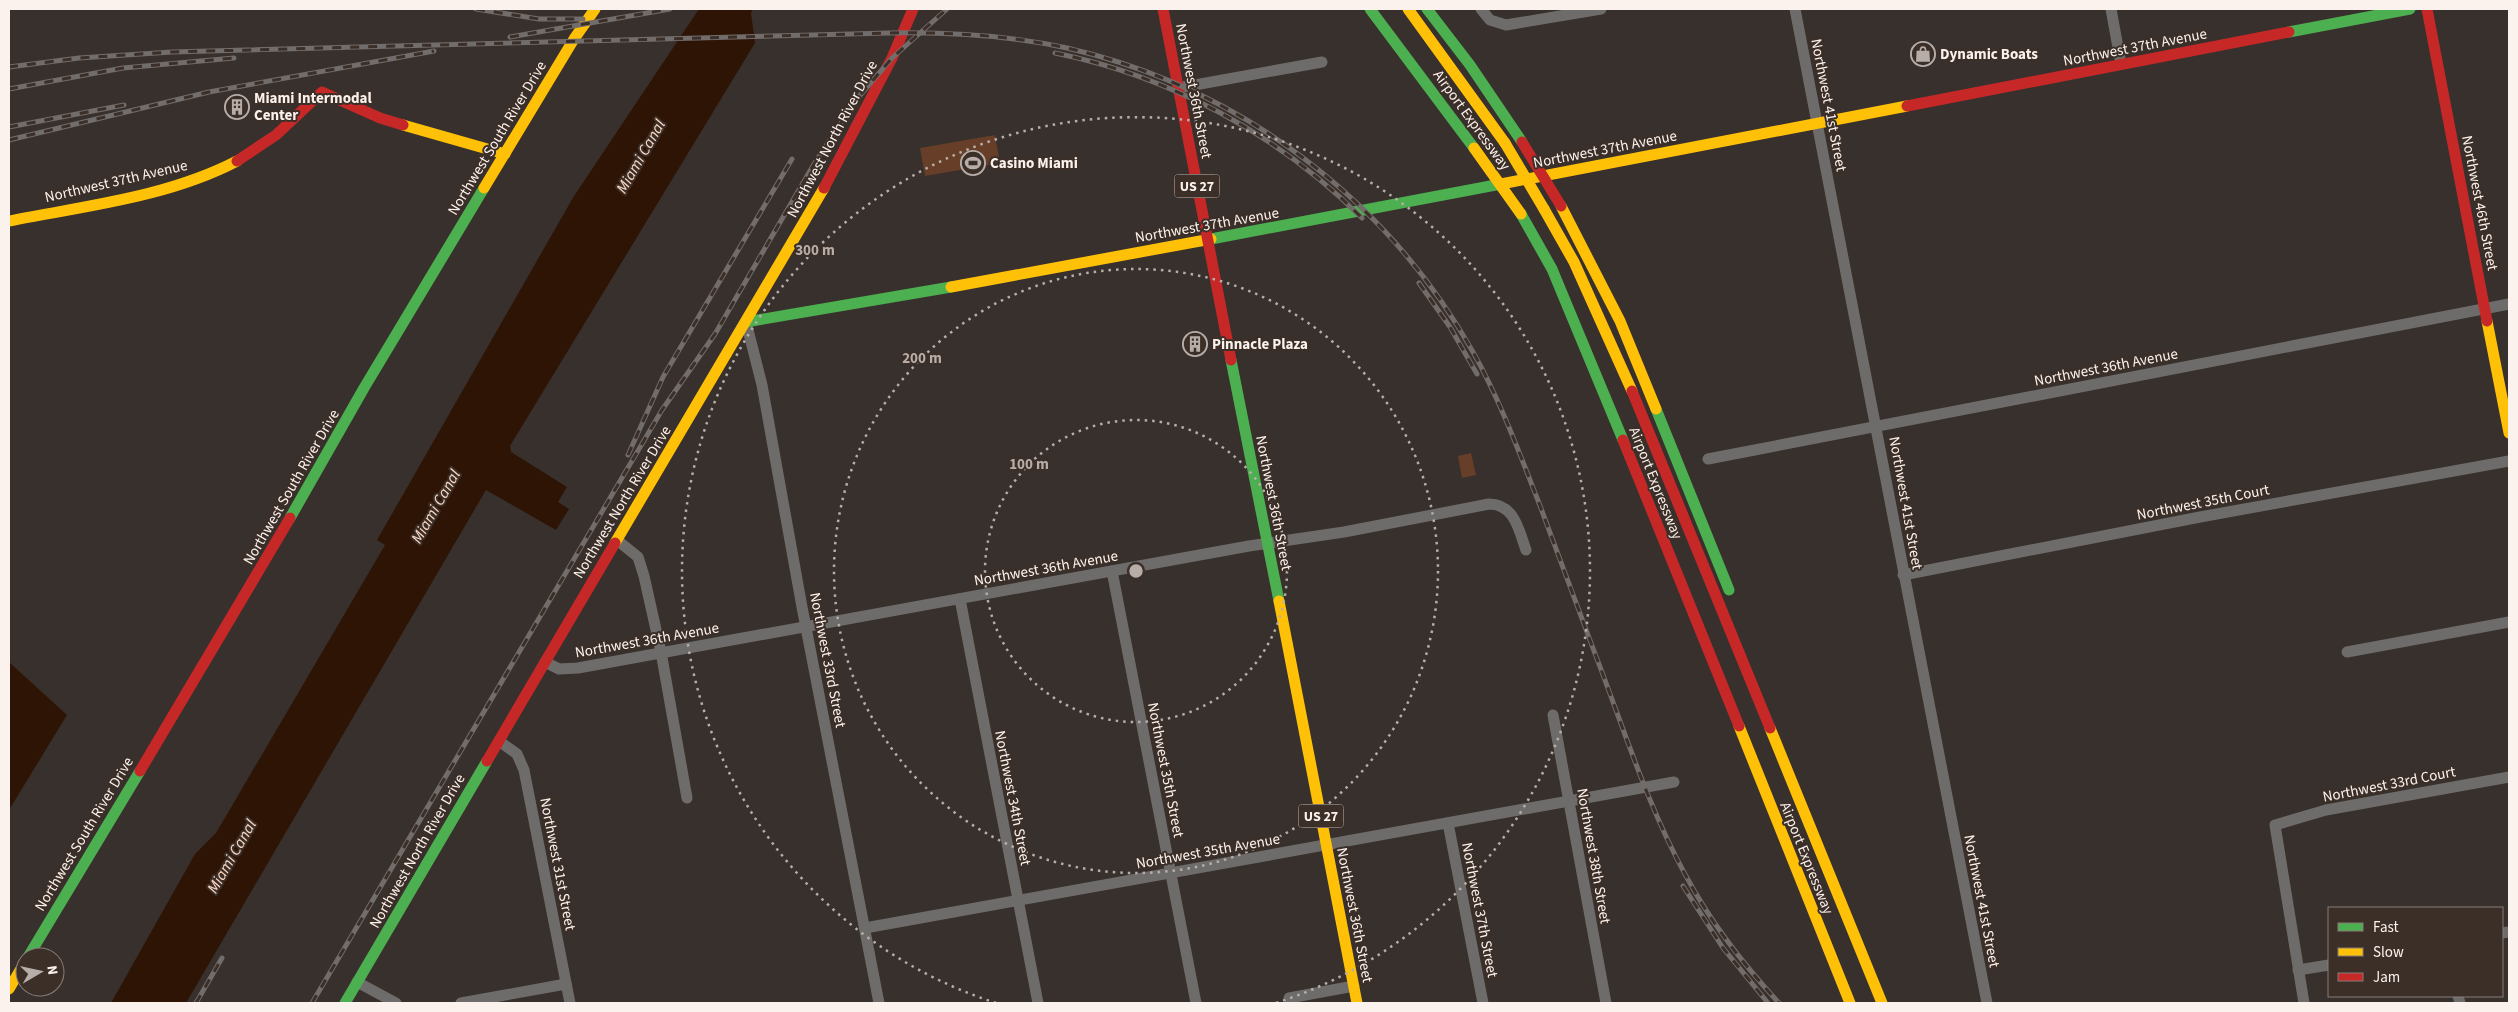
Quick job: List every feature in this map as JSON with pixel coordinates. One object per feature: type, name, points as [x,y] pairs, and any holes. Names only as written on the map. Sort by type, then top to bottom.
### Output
[{"type":"main road","name":"Northwest South River Drive","points":[[579,31],[579,25],[589,9]]},
{"type":"main road","name":"Northwest South River Drive","points":[[34,947],[265,563],[364,388],[579,31],[595,9]]},
{"type":"main road","name":"Northwest North River Drive","points":[[345,1003],[838,164],[880,84],[913,9]]},
{"type":"main road","name":"Northwest 36th Street","points":[[1163,9],[1357,1003]]},
{"type":"main road","name":"Airport Expressway","points":[[1370,9],[1521,214],[1552,269],[1579,330],[1850,1003]]},
{"type":"main road","name":"Airport Expressway","points":[[1408,9],[1505,142],[1574,262],[1627,379],[1882,1003]]},
{"type":"main road","points":[[1427,9],[1470,65],[1522,142],[1561,206],[1623,328],[1733,599]]},
{"type":"main road","name":"Northwest 37th Avenue","points":[[746,322],[896,297],[1208,240],[2410,9]]},
{"type":"main road","name":"Northwest 46th Street","points":[[2427,9],[2509,433]]},
{"type":"main road","name":"Northwest 37th Avenue","points":[[9,221],[172,186],[222,168],[243,157],[278,132],[322,92],[380,118],[505,154]]},
{"type":"main road","points":[[1760,671],[1812,832]]},
{"type":"street","points":[[1481,9],[1496,23],[1513,25],[1601,9]]},
{"type":"street","name":"Northwest 41st Street","points":[[1795,9],[1987,1003]]},
{"type":"street","points":[[2111,9],[2121,64]]},
{"type":"street","points":[[1178,88],[1322,62]]},
{"type":"street","name":"Northwest 36th Avenue","points":[[1708,459],[2509,304]]},
{"type":"street","name":"Northwest 33rd Street","points":[[746,322],[762,385],[806,626],[879,1003]]},
{"type":"street","name":"Northwest 35th Court","points":[[1903,575],[2200,517],[2509,461]]},
{"type":"street","name":"Northwest 36th Avenue","points":[[545,662],[559,669],[568,669],[1266,543],[1344,532],[1489,504],[1501,506],[1510,511],[1526,550]]},
{"type":"street","points":[[617,540],[638,557],[661,652],[687,798]]},
{"type":"street","name":"Northwest 35th Street","points":[[1112,571],[1196,1003]]},
{"type":"street","name":"Northwest 34th Street","points":[[960,598],[1038,1003]]},
{"type":"street","points":[[2347,652],[2509,622]]},
{"type":"street","name":"Northwest 38th Street","points":[[1553,714],[1606,1003]]},
{"type":"street","name":"Northwest 31st Street","points":[[499,741],[517,754],[524,770],[570,1003]]},
{"type":"street","name":"Northwest 33rd Court","points":[[2298,970],[2275,825],[2326,810],[2509,777]]},
{"type":"street","name":"Northwest 35th Avenue","points":[[865,928],[1674,782]]},
{"type":"street","name":"Northwest 37th Street","points":[[1448,823],[1483,1003]]},
{"type":"street","points":[[2304,1003],[2298,970],[2328,965]]},
{"type":"street","points":[[357,982],[396,1003]]},
{"type":"street","points":[[461,1003],[566,984]]},
{"type":"street","points":[[1288,998],[1354,986]]},
{"type":"shaded area","points":[[995,135],[1000,163],[925,176],[920,148]]},
{"type":"shaded area","points":[[1471,453],[1476,475],[1462,478],[1458,456]]},
{"type":"water","name":"Miami Canal","points":[[699,9],[753,9],[751,13],[755,43],[510,446],[511,452],[567,487],[558,502],[569,509],[556,530],[486,490],[186,1003],[111,1003],[195,854],[216,833],[385,545],[377,540],[574,196]]},
{"type":"water","points":[[9,662],[67,715],[9,810]]},
{"type":"railway","points":[[476,9],[539,19],[583,19]]},
{"type":"railway","points":[[510,37],[670,9]]},
{"type":"railway","points":[[312,1003],[662,410],[715,334],[814,164],[856,100],[892,58],[947,9]]},
{"type":"railway","points":[[9,67],[79,58],[172,52],[934,33],[1001,37],[1067,48],[1130,66],[1191,90],[1248,121],[1302,157],[1352,199],[1397,245],[1438,297],[1473,352],[1509,426],[1636,765],[1672,849],[1717,927],[1740,958],[1779,1003]]},
{"type":"railway","points":[[9,140],[209,92],[434,51]]},
{"type":"railway","points":[[1055,53],[1098,63],[1140,77],[1181,93],[1220,113],[1259,135],[1295,160],[1330,188],[1362,218]]},
{"type":"railway","points":[[9,89],[123,68],[234,58]]},
{"type":"railway","points":[[9,127],[124,105]]},
{"type":"railway","points":[[628,455],[663,377],[792,159]]},
{"type":"railway","points":[[1419,283],[1450,327],[1477,374]]},
{"type":"railway","points":[[1683,886],[1723,948],[1768,1003]]},
{"type":"railway","points":[[196,1003],[222,958]]},
{"type":"traffic: fast","points":[[1370,9],[1474,148]]},
{"type":"traffic: fast","points":[[1427,9],[1470,65],[1522,142]]},
{"type":"traffic: fast","points":[[2289,32],[2410,9]]},
{"type":"traffic: fast","points":[[1211,239],[1501,184]]},
{"type":"traffic: fast","points":[[290,518],[364,388],[484,188]]},
{"type":"traffic: fast","points":[[1521,214],[1552,269],[1623,440]]},
{"type":"traffic: fast","points":[[746,322],[951,287]]},
{"type":"traffic: fast","points":[[1231,360],[1279,601]]},
{"type":"traffic: fast","points":[[1656,409],[1729,590]]},
{"type":"traffic: fast","points":[[345,1003],[487,761]]},
{"type":"traffic: fast","points":[[34,947],[140,771]]},
{"type":"traffic: slow","points":[[484,188],[574,39],[595,9]]},
{"type":"traffic: slow","points":[[1408,9],[1505,143]]},
{"type":"traffic: slow","points":[[1501,184],[1907,106]]},
{"type":"traffic: slow","points":[[403,125],[505,154]]},
{"type":"traffic: slow","points":[[1505,143],[1544,209]]},
{"type":"traffic: slow","points":[[1474,148],[1521,214]]},
{"type":"traffic: slow","points":[[9,221],[155,192],[211,173],[237,161]]},
{"type":"traffic: slow","points":[[615,543],[824,188]]},
{"type":"traffic: slow","points":[[1561,206],[1620,321],[1656,409]]},
{"type":"traffic: slow","points":[[1544,209],[1574,262],[1632,391]]},
{"type":"traffic: slow","points":[[951,287],[1211,239]]},
{"type":"traffic: slow","points":[[2487,321],[2509,433]]},
{"type":"traffic: slow","points":[[1279,601],[1357,1003]]},
{"type":"traffic: slow","points":[[1739,726],[1850,1003]]},
{"type":"traffic: slow","points":[[1770,728],[1882,1003]]},
{"type":"traffic: slow","points":[[9,989],[15,979]]},
{"type":"traffic: jam","points":[[824,188],[892,58],[913,9]]},
{"type":"traffic: jam","points":[[1163,9],[1231,360]]},
{"type":"traffic: jam","points":[[2427,9],[2487,321]]},
{"type":"traffic: jam","points":[[1907,106],[2289,32]]},
{"type":"traffic: jam","points":[[237,161],[276,135],[322,92],[380,118],[403,125]]},
{"type":"traffic: jam","points":[[1522,142],[1561,206]]},
{"type":"traffic: jam","points":[[1632,391],[1770,728]]},
{"type":"traffic: jam","points":[[1623,440],[1739,726]]},
{"type":"traffic: jam","points":[[140,771],[290,518]]},
{"type":"traffic: jam","points":[[487,761],[615,543]]},
{"type":"place","name":"Dynamic Boats","points":[[1923,54]]},
{"type":"place","name":"Miami Intermodal Center","points":[[237,107]]},
{"type":"place","name":"Casino Miami","points":[[973,163]]},
{"type":"place","name":"Pinnacle Plaza","points":[[1195,344]]}]
